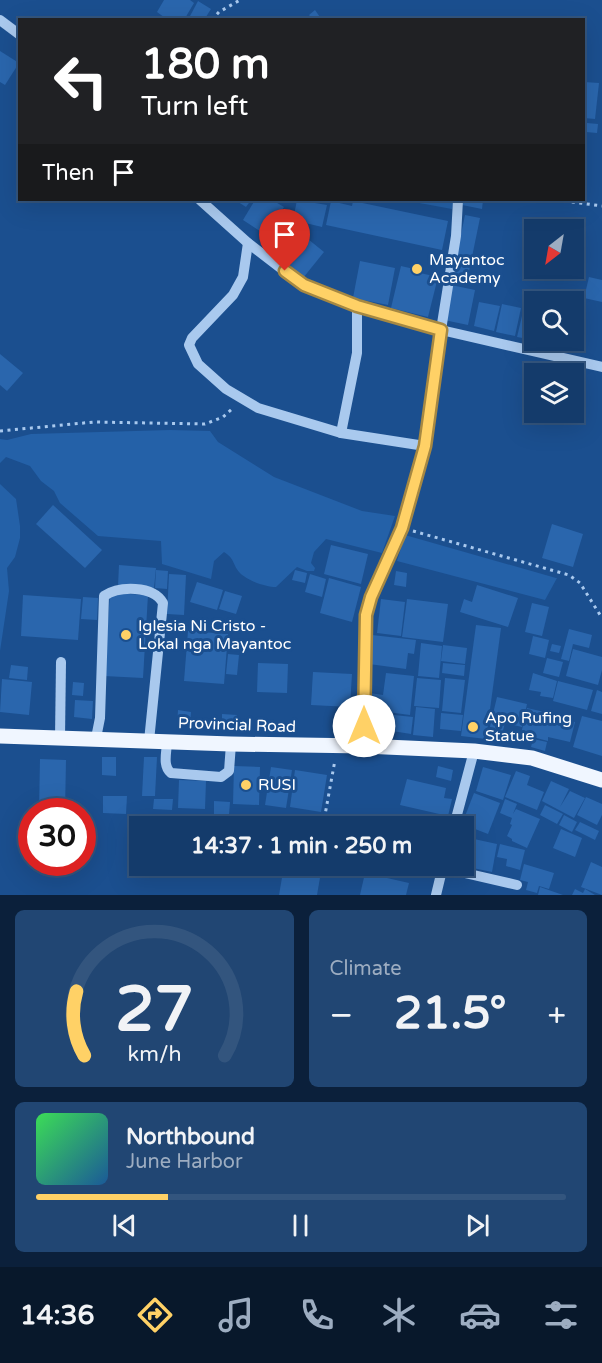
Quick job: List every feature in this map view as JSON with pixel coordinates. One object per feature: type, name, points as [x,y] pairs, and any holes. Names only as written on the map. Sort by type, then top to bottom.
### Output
[{"type":"main road","name":"Provincial Road","points":[[0,736],[474,751],[532,758],[602,780]]},
{"type":"street","points":[[0,20],[18,34]]},
{"type":"street","points":[[201,201],[248,243],[304,285],[357,306],[441,330],[602,367]]},
{"type":"street","points":[[364,746],[366,615],[371,597],[402,528],[425,446],[456,236],[458,201]]},
{"type":"street","points":[[248,243],[243,277],[233,295],[196,332],[189,345],[198,364],[226,389],[258,408],[341,433],[425,446]]},
{"type":"street","points":[[341,433],[357,353],[357,306]]},
{"type":"street","points":[[96,738],[100,718],[104,596],[118,589],[153,592],[160,597],[163,603],[149,741]]},
{"type":"street","points":[[60,737],[61,662]]},
{"type":"street","points":[[167,741],[167,770],[221,777],[229,771],[231,744]]},
{"type":"street","points":[[457,816],[474,751]]},
{"type":"street","points":[[474,875],[517,885]]},
{"type":"street","points":[[435,895],[440,876]]},
{"type":"path","points":[[214,18],[219,12],[240,0]]},
{"type":"path","points":[[564,201],[602,206]]},
{"type":"path","points":[[0,431],[94,422],[205,424],[223,417],[243,399]]},
{"type":"path","points":[[402,528],[569,575],[580,583],[602,618]]},
{"type":"path","points":[[325,816],[337,746]]},
{"type":"shaded area","points":[[408,201],[454,201],[452,209]]},
{"type":"shaded area","points":[[210,431],[218,442],[274,477],[362,511],[395,516],[382,553],[326,539],[314,552],[311,563],[315,568],[314,571],[297,567],[276,587],[272,587],[246,578],[224,552],[214,561],[211,579],[162,564],[161,541],[98,536],[60,503],[54,491],[41,481],[30,466],[6,457],[0,463],[0,439],[7,440],[31,434]]},
{"type":"shaded area","points":[[0,484],[16,499],[20,538],[15,557],[7,568],[9,591],[0,651]]},
{"type":"shaded area","points":[[405,535],[557,578],[545,600],[397,561]]},
{"type":"building","points":[[164,0],[190,0],[194,3],[185,18],[165,18],[157,12]]},
{"type":"building","points":[[198,1],[211,9],[205,18],[189,18]]},
{"type":"building","points":[[315,10],[321,18],[311,18],[309,15]]},
{"type":"building","points":[[0,51],[18,65],[5,85],[0,82]]},
{"type":"building","points":[[585,82],[599,83],[595,119],[585,118]]},
{"type":"building","points":[[587,123],[598,124],[597,133],[586,132]]},
{"type":"building","points":[[237,201],[250,201],[246,207]]},
{"type":"building","points":[[254,201],[274,201],[284,207],[266,235],[243,220]]},
{"type":"building","points":[[297,201],[327,205],[322,227],[293,220]]},
{"type":"building","points":[[331,201],[352,206],[353,201],[448,221],[442,250],[326,225]]},
{"type":"building","points":[[464,201],[483,201],[482,209],[462,205]]},
{"type":"building","points":[[465,215],[480,218],[466,286],[451,283]]},
{"type":"building","points":[[303,235],[324,252],[303,278],[282,261]]},
{"type":"building","points":[[360,261],[395,268],[388,305],[353,298]]},
{"type":"building","points":[[416,263],[422,264],[420,273],[438,277],[428,317],[391,308],[401,266],[414,269]]},
{"type":"building","points":[[589,277],[602,280],[602,302],[584,298]]},
{"type":"building","points":[[451,285],[475,290],[468,325],[444,320]]},
{"type":"building","points":[[479,302],[500,306],[494,331],[474,326]]},
{"type":"building","points":[[502,304],[521,308],[515,336],[496,332]]},
{"type":"building","points":[[522,316],[524,316],[524,338],[517,337]]},
{"type":"building","points":[[0,354],[23,373],[7,391],[0,385]]},
{"type":"building","points":[[53,505],[102,550],[85,568],[36,524]]},
{"type":"building","points":[[552,524],[583,534],[573,567],[542,558]]},
{"type":"building","points":[[331,545],[368,554],[361,584],[324,574]]},
{"type":"building","points":[[119,565],[156,568],[154,588],[118,586]]},
{"type":"building","points":[[156,570],[168,571],[167,589],[155,588]]},
{"type":"building","points":[[295,570],[307,573],[305,583],[292,580]]},
{"type":"building","points":[[396,571],[407,573],[406,587],[394,585]]},
{"type":"building","points":[[169,574],[186,575],[184,615],[167,614]]},
{"type":"building","points":[[310,574],[326,579],[322,597],[305,592]]},
{"type":"building","points":[[329,578],[361,587],[352,622],[320,613]]},
{"type":"building","points":[[197,582],[223,590],[217,610],[190,602]]},
{"type":"building","points":[[477,585],[518,598],[508,627],[460,612],[464,599],[472,602]]},
{"type":"building","points":[[225,591],[242,596],[236,614],[219,609]]},
{"type":"building","name":"Iglesia Ni Cristo - Lokal nga Mayantoc","points":[[110,593],[148,595],[143,678],[104,676]]},
{"type":"building","points":[[23,595],[81,599],[78,640],[21,636]]},
{"type":"building","points":[[83,597],[98,598],[97,620],[81,619]]},
{"type":"building","points":[[381,599],[405,602],[401,636],[377,633]]},
{"type":"building","points":[[407,599],[448,604],[443,642],[402,637]]},
{"type":"building","points":[[532,603],[549,607],[542,636],[525,632]]},
{"type":"building","points":[[476,625],[501,628],[486,739],[461,736]]},
{"type":"building","points":[[569,629],[592,635],[589,648],[573,644],[569,661],[561,659]]},
{"type":"building","points":[[188,631],[228,634],[224,684],[184,681]]},
{"type":"building","points":[[372,635],[416,640],[414,654],[408,653],[406,669],[369,664]]},
{"type":"building","points":[[533,636],[549,640],[545,658],[529,654]]},
{"type":"building","points":[[421,643],[442,646],[439,678],[418,676]]},
{"type":"building","points":[[552,644],[561,646],[559,653],[550,651]]},
{"type":"building","points":[[443,645],[467,648],[465,664],[441,661]]},
{"type":"building","points":[[573,649],[602,657],[602,670],[598,685],[566,676]]},
{"type":"building","points":[[228,654],[239,655],[237,675],[226,674]]},
{"type":"building","points":[[547,658],[563,662],[559,677],[543,673]]},
{"type":"building","points":[[258,663],[288,664],[287,693],[257,692]]},
{"type":"building","points":[[443,663],[465,665],[464,676],[442,673]]},
{"type":"building","points":[[11,665],[28,667],[27,680],[9,678]]},
{"type":"building","points":[[313,672],[352,674],[350,707],[311,705]]},
{"type":"building","points":[[386,673],[414,676],[410,715],[387,712],[385,733],[366,731],[370,693],[383,695]]},
{"type":"building","points":[[533,673],[557,681],[553,698],[540,696],[541,692],[529,690]]},
{"type":"building","points":[[417,678],[441,680],[439,708],[414,706]]},
{"type":"building","points":[[445,678],[465,680],[461,713],[442,711]]},
{"type":"building","points":[[2,679],[32,682],[29,715],[0,712]]},
{"type":"building","points":[[558,681],[593,690],[587,710],[553,701]]},
{"type":"building","points":[[73,682],[84,683],[83,696],[72,695]]},
{"type":"building","points":[[597,690],[602,692],[602,714],[591,711]]},
{"type":"building","points":[[497,697],[527,704],[522,727],[505,723],[501,738],[488,735]]},
{"type":"building","points":[[75,700],[93,701],[92,719],[74,717]]},
{"type":"building","points":[[416,707],[435,709],[433,737],[413,735]]},
{"type":"building","points":[[527,708],[575,722],[570,742],[548,737],[548,741],[521,734]]},
{"type":"building","points":[[178,710],[191,712],[190,726],[177,726]]},
{"type":"building","points":[[441,713],[463,715],[461,731],[440,729]]},
{"type":"building","points":[[222,714],[237,715],[236,727],[222,726]]},
{"type":"building","points":[[394,715],[413,717],[411,734],[392,731]]},
{"type":"building","points":[[582,716],[602,721],[602,756],[573,747]]},
{"type":"building","points":[[533,739],[547,742],[545,751],[531,747]]},
{"type":"building","points":[[102,757],[116,757],[116,776],[102,775]]},
{"type":"building","points":[[144,757],[157,757],[155,796],[142,796]]},
{"type":"building","points":[[40,759],[66,760],[65,798],[39,798]]},
{"type":"building","name":"RUSI","points":[[234,766],[260,767],[259,805],[233,804]]},
{"type":"building","points":[[438,766],[453,770],[451,781],[436,777]]},
{"type":"building","points":[[271,767],[292,770],[286,808],[265,805]]},
{"type":"building","points":[[483,767],[511,775],[503,800],[476,791]]},
{"type":"building","points":[[295,770],[327,775],[321,812],[290,807]]},
{"type":"building","points":[[516,771],[530,776],[527,785],[544,792],[537,810],[505,797]]},
{"type":"building","points":[[407,779],[446,788],[444,798],[452,799],[448,816],[400,805]]},
{"type":"building","points":[[179,780],[206,781],[205,809],[178,808]]},
{"type":"building","points":[[551,781],[569,789],[560,807],[570,791],[585,798],[574,818],[542,801]]},
{"type":"building","points":[[474,793],[500,803],[488,834],[474,829],[474,816],[465,816]]},
{"type":"building","points":[[103,796],[127,796],[126,814],[103,813]]},
{"type":"building","points":[[586,797],[602,804],[602,815],[597,825],[577,815]]},
{"type":"building","points":[[154,799],[173,799],[172,810],[153,809]]},
{"type":"building","points":[[505,799],[517,804],[513,814],[516,809],[540,819],[527,848],[507,836],[512,825],[510,824],[512,818],[500,813]]},
{"type":"building","points":[[214,801],[230,802],[229,815],[214,814]]},
{"type":"building","points":[[545,805],[563,814],[557,824],[540,815]]},
{"type":"building","points":[[564,815],[577,822],[572,832],[559,825]]},
{"type":"building","points":[[580,822],[599,831],[595,840],[575,830]]},
{"type":"building","points":[[561,829],[582,838],[575,857],[553,848]]},
{"type":"building","points":[[474,839],[497,844],[492,872],[474,868]]},
{"type":"building","points":[[500,844],[525,850],[520,870],[506,866],[507,859],[497,857]]},
{"type":"building","points":[[591,862],[602,867],[602,895],[581,887]]},
{"type":"building","points":[[524,864],[554,873],[549,889],[539,886],[537,893],[526,890],[528,882],[520,880]]},
{"type":"building","points":[[282,876],[320,876],[317,895],[279,895]]},
{"type":"building","points":[[364,876],[378,876],[409,883],[406,895],[360,895]]},
{"type":"building","points":[[540,887],[563,895],[538,895]]},
{"type":"building","points":[[575,889],[583,893],[585,889],[595,895],[572,895]]},
{"type":"place","name":"Mayantoc Academy","points":[[417,269]]},
{"type":"place","name":"Iglesia Ni Cristo - Lokal nga Mayantoc","points":[[126,635]]},
{"type":"place","name":"Apo Rufing Statue","points":[[473,727]]},
{"type":"place","name":"RUSI","points":[[246,785]]},
{"type":"route","points":[[285,271],[304,285],[357,306],[441,330],[425,446],[402,528],[371,597],[366,615],[364,726]]}]
